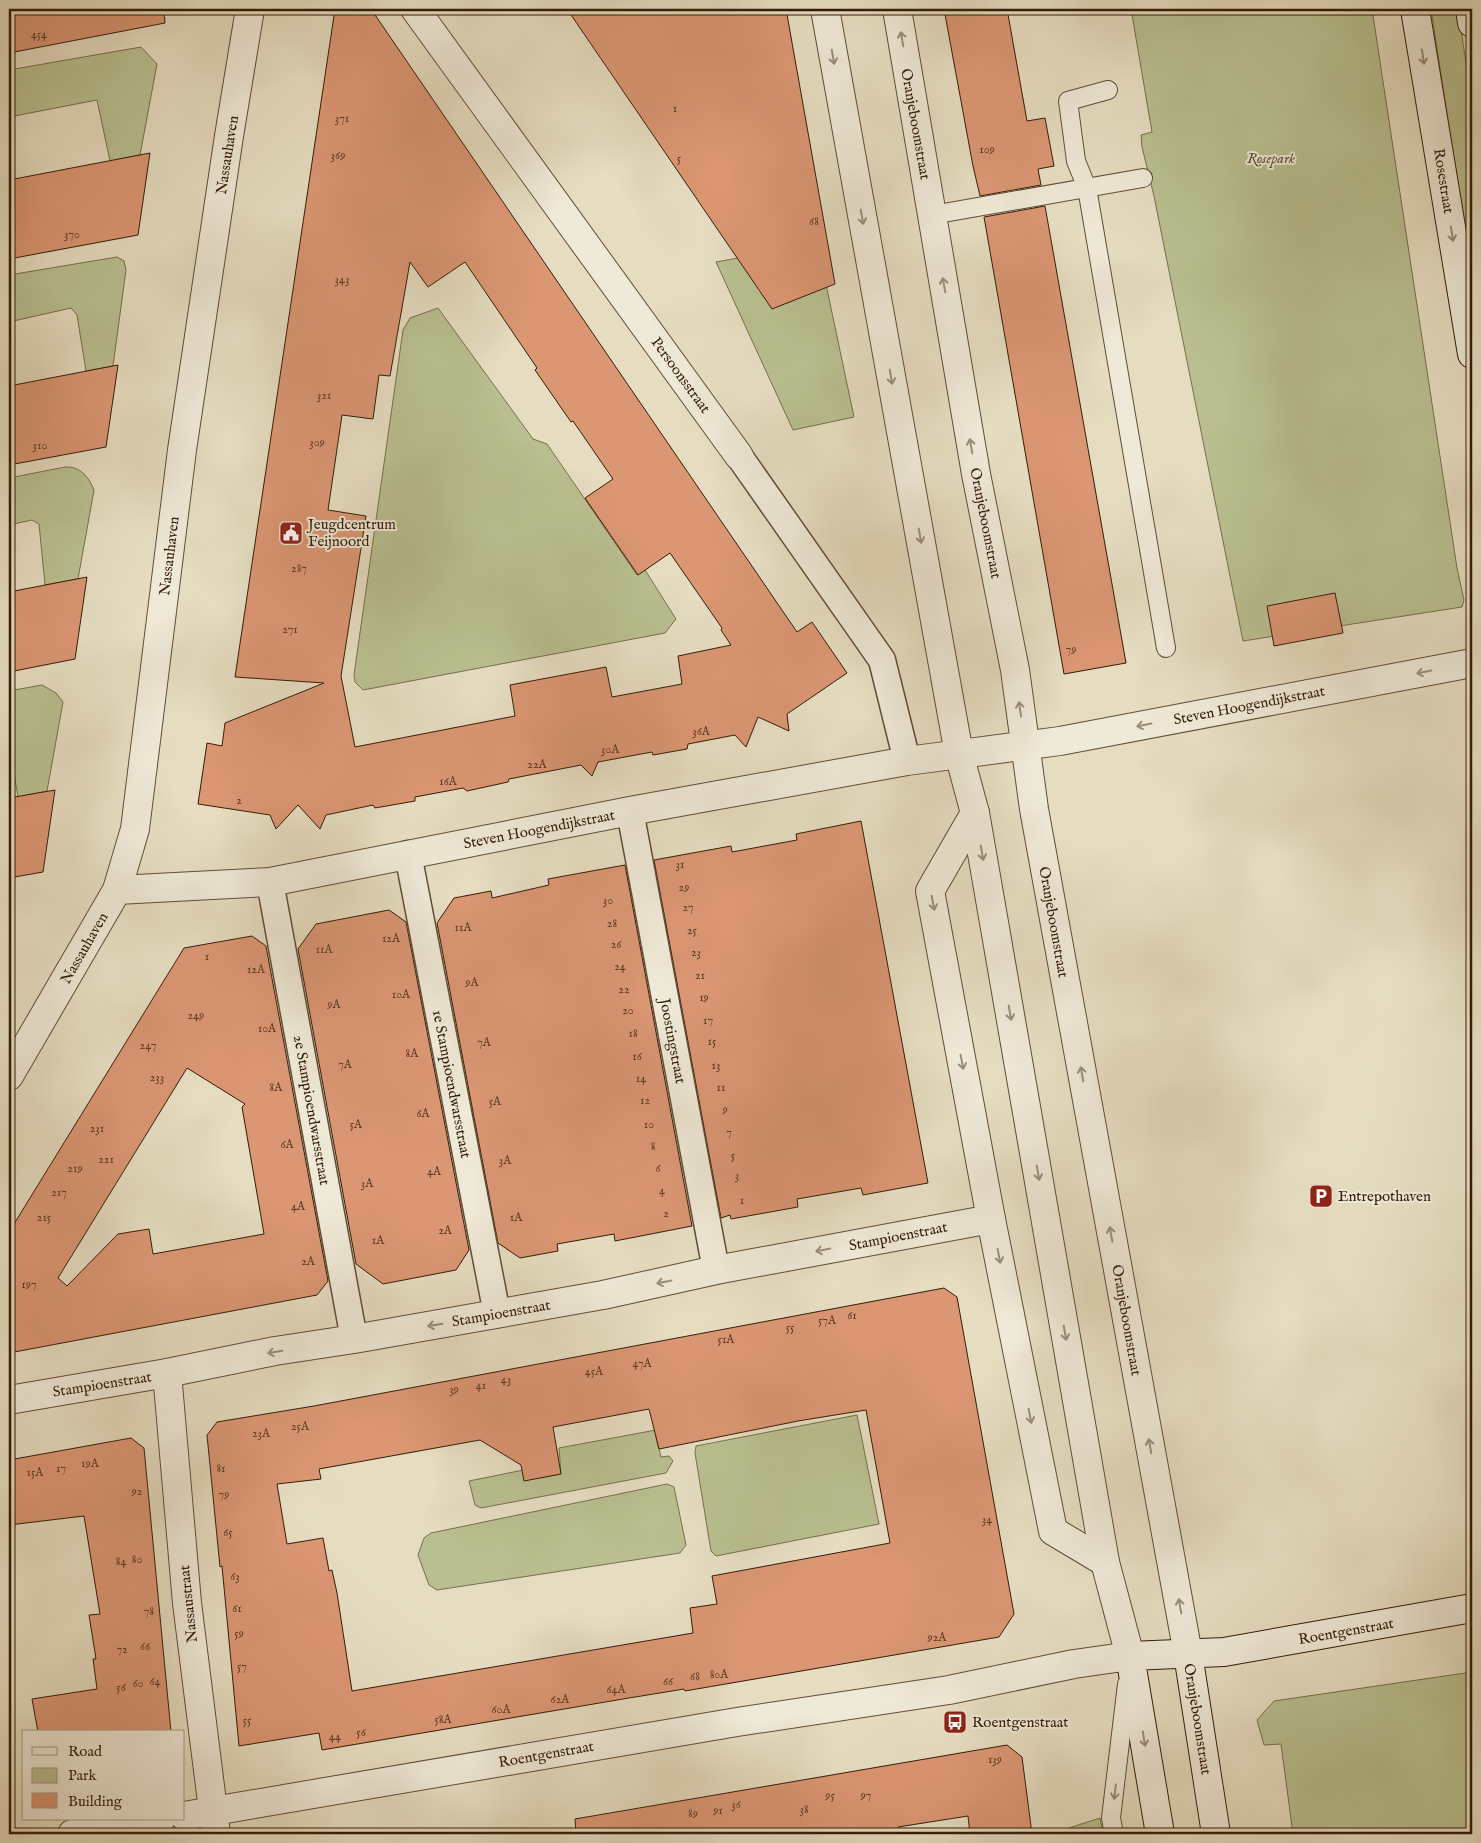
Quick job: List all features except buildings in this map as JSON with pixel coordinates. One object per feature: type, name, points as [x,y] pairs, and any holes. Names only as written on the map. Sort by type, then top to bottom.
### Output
[{"type":"street","name":"Nassauhaven","points":[[9,1076],[117,890],[135,829],[182,450],[250,9]]},
{"type":"street","name":"Persoonsstraat","points":[[415,9],[739,456],[882,660],[907,762]]},
{"type":"street","points":[[825,9],[959,754],[975,813],[1105,1562],[1130,1656],[1160,1834]]},
{"type":"street","name":"Oranjeboomstraat","points":[[897,9],[976,474],[1015,670],[1034,809],[1188,1654],[1216,1834]]},
{"type":"street","name":"Rosestraat","points":[[1415,9],[1472,354]]},
{"type":"street","points":[[1470,9],[1472,23]]},
{"type":"street","name":"Steven Hoogendijkstraat","points":[[117,890],[270,882],[630,811],[907,762],[1060,741],[1472,663]]},
{"type":"street","name":"Joostingstraat","points":[[630,811],[716,1270]]},
{"type":"street","points":[[975,813],[930,891],[991,1219],[1053,1531],[1105,1562]]},
{"type":"street","name":"1e Stampioendwarsstraat","points":[[408,854],[496,1314]]},
{"type":"street","name":"2e Stampioendwarsstraat","points":[[270,882],[354,1339]]},
{"type":"street","name":"Stampioenstraat","points":[[9,1400],[603,1295],[716,1270],[991,1219]]},
{"type":"street","name":"Nassaustraat","points":[[167,1373],[187,1603],[215,1823]]},
{"type":"street","name":"Roentgenstraat","points":[[185,1816],[215,1823],[728,1724],[949,1690],[1074,1664],[1130,1656],[1224,1652],[1472,1608]]},
{"type":"street","points":[[72,1834],[157,1825]]},
{"type":"lane","points":[[1108,90],[1068,101],[1076,161],[1087,188],[1166,648]]},
{"type":"lane","points":[[932,215],[1143,178]]},
{"type":"lane","points":[[1114,1834],[1112,1818],[1130,1656]]},
{"type":"green space","name":"Rosepark","points":[[1131,9],[1372,9],[1457,568],[1464,600],[1462,607],[1243,641],[1154,196],[1142,147],[1141,135],[1152,132]]},
{"type":"green space","points":[[1431,9],[1458,9],[1472,104],[1472,278]]},
{"type":"green space","points":[[141,47],[157,64],[140,155],[110,161],[97,100],[9,117],[9,70]]},
{"type":"green space","points":[[812,218],[854,417],[793,430],[716,262],[771,252]]},
{"type":"green space","points":[[117,257],[124,261],[126,270],[113,366],[86,371],[77,315],[71,308],[9,322],[9,275]]},
{"type":"green space","points":[[438,308],[533,439],[547,444],[637,575],[645,570],[676,619],[665,633],[363,690],[355,682],[354,675],[403,330],[410,318]]},
{"type":"green space","points":[[65,467],[75,468],[83,473],[94,490],[78,579],[45,585],[39,524],[32,520],[9,525],[9,478]]},
{"type":"green space","points":[[42,685],[56,693],[63,702],[47,791],[18,797],[9,744],[9,691]]},
{"type":"green space","points":[[857,1415],[879,1524],[716,1556],[711,1551],[695,1453],[696,1446]]},
{"type":"green space","points":[[656,1430],[661,1457],[669,1456],[673,1461],[666,1473],[481,1508],[475,1505],[469,1481],[543,1466],[545,1477],[561,1474],[559,1448]]},
{"type":"green space","points":[[667,1484],[674,1487],[686,1545],[680,1553],[437,1590],[429,1585],[418,1555],[424,1538],[431,1533]]},
{"type":"green space","points":[[1472,1672],[1472,1834],[1293,1834],[1281,1744],[1264,1745],[1257,1720],[1274,1701]]},
{"type":"green space","points":[[1100,1818],[1103,1834],[1070,1834],[1069,1828]]},
{"type":"place","name":"Jeugdcentrum Feijnoord","points":[[291,533]]},
{"type":"place","name":"Entrepothaven","points":[[1321,1196]]},
{"type":"place","name":"Roentgenstraat","points":[[955,1722]]}]
